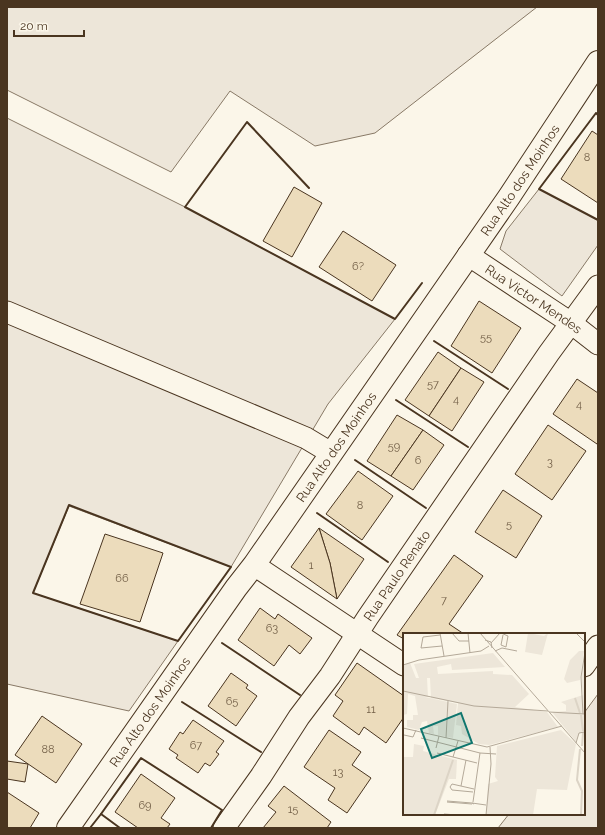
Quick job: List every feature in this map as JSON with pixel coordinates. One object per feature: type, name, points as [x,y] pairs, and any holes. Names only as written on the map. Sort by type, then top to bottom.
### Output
[{"type":"street","name":"Rua Alto dos Moinhos","points":[[68,828],[254,564],[509,197],[598,62]]},
{"type":"street","name":"Rua Victor Mendes","points":[[468,255],[571,323],[598,344]]},
{"type":"street","name":"Rua Paulo Renato","points":[[224,828],[261,776],[299,717],[330,676],[357,634],[545,359],[598,286]]},
{"type":"street","points":[[7,312],[306,438],[331,453]]},
{"type":"street","points":[[254,564],[403,664]]},
{"type":"street","points":[[585,665],[598,646]]},
{"type":"shaded area","points":[[7,7],[537,7],[375,133],[315,146],[230,91],[171,172],[7,90]]},
{"type":"shaded area","points":[[7,118],[185,207],[395,319],[328,404],[231,567],[69,506],[33,593],[178,641],[129,711],[7,684]]},
{"type":"shaded area","points":[[539,189],[598,220],[598,245],[562,296],[500,249],[506,231]]},
{"type":"shaded area","points":[[598,694],[598,828],[498,828],[508,815],[585,815],[585,712]]},
{"type":"building","points":[[592,131],[598,135],[598,203],[561,179]]},
{"type":"building","points":[[294,187],[322,203],[292,257],[263,241]]},
{"type":"building","points":[[343,231],[396,265],[372,301],[319,267]]},
{"type":"building","points":[[479,301],[521,328],[492,373],[451,346]]},
{"type":"building","points":[[438,352],[461,368],[429,416],[405,400]]},
{"type":"building","points":[[461,368],[484,382],[452,431],[429,416]]},
{"type":"building","points":[[577,379],[598,393],[597,444],[553,414]]},
{"type":"building","points":[[397,415],[423,430],[391,476],[367,461]]},
{"type":"building","points":[[548,425],[586,451],[552,500],[515,474]]},
{"type":"building","points":[[423,430],[444,445],[413,490],[391,476]]},
{"type":"building","points":[[358,471],[393,496],[362,540],[326,514]]},
{"type":"building","points":[[503,490],[542,516],[516,558],[475,532]]},
{"type":"building","points":[[319,528],[364,559],[337,599],[330,563]]},
{"type":"building","points":[[319,528],[330,563],[337,599],[291,567]]},
{"type":"building","points":[[105,534],[163,553],[140,622],[80,604]]},
{"type":"building","points":[[454,555],[483,576],[449,624],[462,633],[403,633],[403,638],[397,635]]},
{"type":"building","points":[[260,608],[275,619],[278,614],[312,638],[300,654],[289,645],[274,666],[238,640]]},
{"type":"building","points":[[357,663],[403,695],[403,718],[386,743],[364,727],[359,735],[333,716],[343,701],[335,695]]},
{"type":"building","points":[[231,673],[248,685],[246,688],[257,696],[236,726],[208,706]]},
{"type":"building","points":[[42,716],[82,744],[56,783],[15,755]]},
{"type":"building","points":[[193,720],[224,741],[216,752],[219,754],[210,766],[205,763],[198,773],[176,758],[178,755],[169,749],[180,732],[183,734]]},
{"type":"building","points":[[329,730],[361,752],[352,765],[371,778],[347,813],[328,800],[335,788],[304,767]]},
{"type":"building","points":[[7,761],[28,764],[25,782],[7,779]]},
{"type":"building","points":[[141,774],[175,798],[161,818],[170,824],[167,828],[138,828],[115,812]]},
{"type":"building","points":[[284,786],[331,822],[327,828],[263,828],[276,812],[268,806]]},
{"type":"building","points":[[7,792],[39,813],[30,828],[7,828]]},
{"type":"wall","points":[[598,115],[596,113],[539,189],[598,220]]},
{"type":"wall","points":[[309,188],[247,122],[185,207],[395,319],[422,283]]},
{"type":"wall","points":[[434,341],[508,389]]},
{"type":"wall","points":[[396,400],[468,447]]},
{"type":"wall","points":[[355,460],[426,508]]},
{"type":"wall","points":[[69,505],[231,567],[178,641],[33,593],[69,505]]},
{"type":"wall","points":[[317,513],[388,562]]},
{"type":"wall","points":[[222,643],[300,695]]},
{"type":"wall","points":[[182,702],[261,752]]},
{"type":"wall","points":[[101,814],[141,758],[222,810],[211,828]]},
{"type":"wall","points":[[90,828],[101,814],[120,828]]}]
